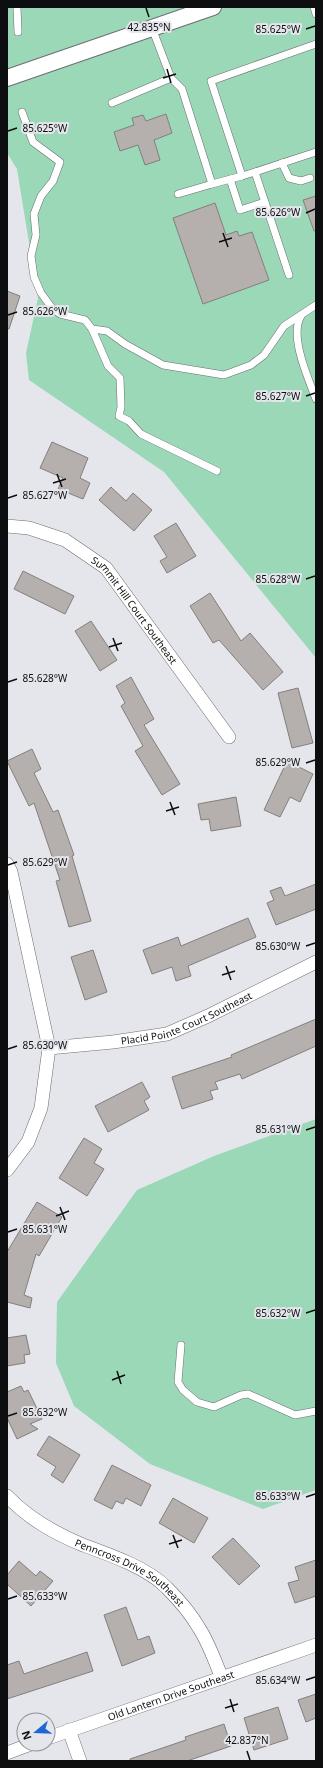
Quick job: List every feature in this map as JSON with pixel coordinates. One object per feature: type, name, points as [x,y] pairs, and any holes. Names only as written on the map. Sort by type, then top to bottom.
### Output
[{"type":"street","points":[[7,78],[213,7]]},
{"type":"street","name":"Summit Hill Court Southeast","points":[[7,526],[29,528],[65,540],[106,568],[229,737]]},
{"type":"street","points":[[7,864],[21,916],[49,1048],[41,1108],[28,1142],[7,1170]]},
{"type":"street","name":"Placid Pointe Court Southeast","points":[[49,1048],[113,1042],[167,1034],[208,1016],[316,962]]},
{"type":"street","name":"Penncross Drive Southeast","points":[[7,1496],[20,1510],[46,1528],[113,1555],[141,1570],[166,1587],[199,1628],[222,1678]]},
{"type":"street","name":"Old Lantern Drive Southeast","points":[[56,1735],[316,1646]]},
{"type":"street","points":[[69,1730],[80,1761]]},
{"type":"lane","points":[[17,7],[18,32]]},
{"type":"lane","points":[[314,7],[316,14]]},
{"type":"lane","points":[[152,28],[171,78],[182,89],[212,184]]},
{"type":"lane","points":[[242,176],[212,81],[316,44]]},
{"type":"lane","points":[[112,103],[171,78]]},
{"type":"lane","points":[[22,112],[33,142],[60,162],[53,181],[41,196],[34,214],[36,235],[31,256],[34,277],[41,293],[52,308],[60,314],[85,320],[92,329],[108,366],[120,378],[121,407],[119,416],[129,421],[141,434],[216,471]]},
{"type":"lane","points":[[178,194],[242,176],[316,152]]},
{"type":"lane","points":[[282,163],[289,178],[301,181],[310,178]]},
{"type":"lane","points":[[255,172],[289,275]]},
{"type":"lane","points":[[230,179],[240,210],[265,202]]},
{"type":"lane","points":[[92,329],[106,331],[125,344],[163,365],[224,375],[251,365],[264,355],[284,326],[316,305]]},
{"type":"lane","points":[[303,314],[298,322],[296,332],[304,365],[316,400]]},
{"type":"lane","points":[[181,1345],[178,1382],[183,1390],[197,1402],[214,1407],[237,1396],[248,1394],[295,1415],[316,1411]]},
{"type":"green space","points":[[7,7],[316,7],[316,658],[164,472],[29,380],[26,353],[38,298],[17,169],[7,153]]},
{"type":"green space","points":[[316,1119],[316,1490],[263,1509],[150,1464],[74,1406],[56,1363],[57,1302],[137,1190],[214,1156]]},
{"type":"building","points":[[166,114],[172,133],[154,140],[160,160],[145,165],[138,145],[120,151],[114,132],[134,125],[132,118],[143,115],[146,121]]},
{"type":"building","points":[[316,196],[316,231],[314,231],[303,200]]},
{"type":"building","points":[[215,203],[226,235],[237,231],[239,236],[252,232],[269,280],[203,304],[173,218]]},
{"type":"building","points":[[7,291],[20,296],[9,329],[7,329]]},
{"type":"building","points":[[52,442],[88,458],[80,478],[90,483],[83,499],[58,489],[63,478],[40,468]]},
{"type":"building","points":[[111,487],[126,501],[133,493],[152,510],[134,531],[99,500]]},
{"type":"building","points":[[176,523],[196,556],[167,573],[160,561],[167,557],[154,536]]},
{"type":"building","points":[[23,571],[74,596],[65,614],[14,589]]},
{"type":"building","points":[[210,593],[241,641],[250,633],[283,672],[263,690],[219,640],[213,643],[190,606]]},
{"type":"building","points":[[91,621],[117,660],[100,671],[75,631]]},
{"type":"building","points":[[131,677],[154,719],[144,725],[180,784],[162,795],[135,751],[143,746],[121,706],[125,703],[116,686]]},
{"type":"building","points":[[298,688],[313,743],[292,748],[278,693]]},
{"type":"building","points":[[32,749],[41,769],[34,773],[53,812],[58,810],[74,855],[72,856],[91,921],[69,927],[56,881],[60,880],[34,803],[29,806],[7,761]]},
{"type":"building","points":[[287,761],[313,774],[300,802],[290,797],[280,817],[264,810]]},
{"type":"building","points":[[236,797],[241,826],[211,831],[209,819],[201,820],[198,804]]},
{"type":"building","points":[[316,884],[316,909],[276,925],[267,903],[274,900],[270,891],[281,887],[285,896]]},
{"type":"building","points":[[248,918],[256,937],[188,966],[191,976],[176,981],[172,967],[152,974],[143,950],[178,937],[181,946]]},
{"type":"building","points":[[93,950],[107,992],[85,1000],[71,957]]},
{"type":"building","points":[[316,1019],[316,1046],[242,1079],[240,1074],[215,1082],[218,1089],[210,1091],[213,1099],[182,1109],[172,1077],[232,1057],[231,1055]]},
{"type":"building","points":[[142,1082],[150,1097],[144,1101],[149,1110],[108,1132],[95,1106]]},
{"type":"building","points":[[84,1138],[102,1149],[94,1163],[104,1169],[87,1196],[59,1178]]},
{"type":"building","points":[[37,1202],[62,1217],[39,1256],[36,1254],[24,1295],[32,1298],[30,1308],[7,1302],[7,1252]]},
{"type":"building","points":[[26,1335],[30,1354],[24,1355],[25,1363],[7,1366],[7,1338]]},
{"type":"building","points":[[21,1386],[24,1392],[28,1390],[42,1419],[30,1424],[38,1429],[17,1439],[7,1418],[7,1392]]},
{"type":"building","points":[[49,1436],[80,1455],[63,1483],[51,1475],[56,1467],[37,1455]]},
{"type":"building","points":[[112,1465],[151,1485],[141,1506],[126,1498],[123,1504],[116,1501],[112,1509],[94,1500]]},
{"type":"building","points":[[173,1498],[208,1518],[194,1543],[159,1523]]},
{"type":"building","points":[[233,1538],[260,1566],[239,1585],[212,1557]]},
{"type":"building","points":[[316,1560],[316,1596],[295,1603],[288,1583],[299,1580],[295,1567]]},
{"type":"building","points":[[19,1561],[36,1576],[40,1571],[53,1581],[31,1606],[7,1584],[7,1575]]},
{"type":"building","points":[[126,1607],[138,1640],[149,1636],[155,1653],[122,1666],[104,1615]]},
{"type":"building","points":[[87,1652],[93,1671],[7,1699],[7,1665],[19,1661],[24,1674]]},
{"type":"building","points":[[316,1694],[316,1718],[306,1722],[298,1700]]},
{"type":"building","points":[[278,1707],[288,1739],[254,1750],[244,1718]]},
{"type":"building","points":[[224,1724],[231,1746],[187,1761],[130,1761],[130,1759],[186,1740],[185,1737]]}]
